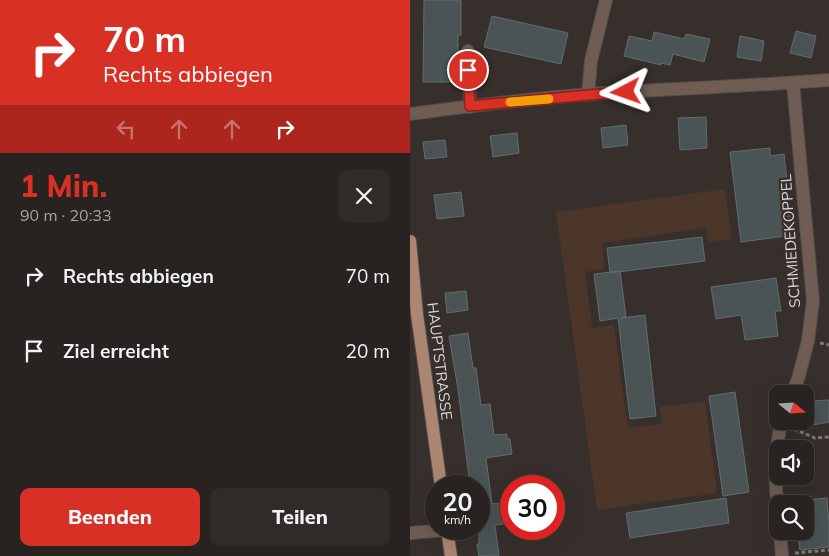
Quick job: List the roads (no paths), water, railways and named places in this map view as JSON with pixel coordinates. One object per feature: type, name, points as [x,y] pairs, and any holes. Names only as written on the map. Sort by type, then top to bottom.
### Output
[{"type":"main road","name":"HAUPTSTRASSE","points":[[410,241],[417,314],[439,475]]},
{"type":"main road","points":[[449,540],[451,556]]},
{"type":"street","points":[[588,95],[591,62],[606,0]]},
{"type":"street","points":[[468,51],[470,106]]},
{"type":"street","points":[[410,114],[470,106],[588,95],[829,80]]},
{"type":"street","name":"SCHMIEDEKOPPEL","points":[[793,82],[813,301],[808,341],[795,385]]},
{"type":"street","points":[[776,495],[776,456],[781,430]]},
{"type":"street","points":[[410,533],[425,531]]},
{"type":"street","points":[[781,540],[782,555]]}]
